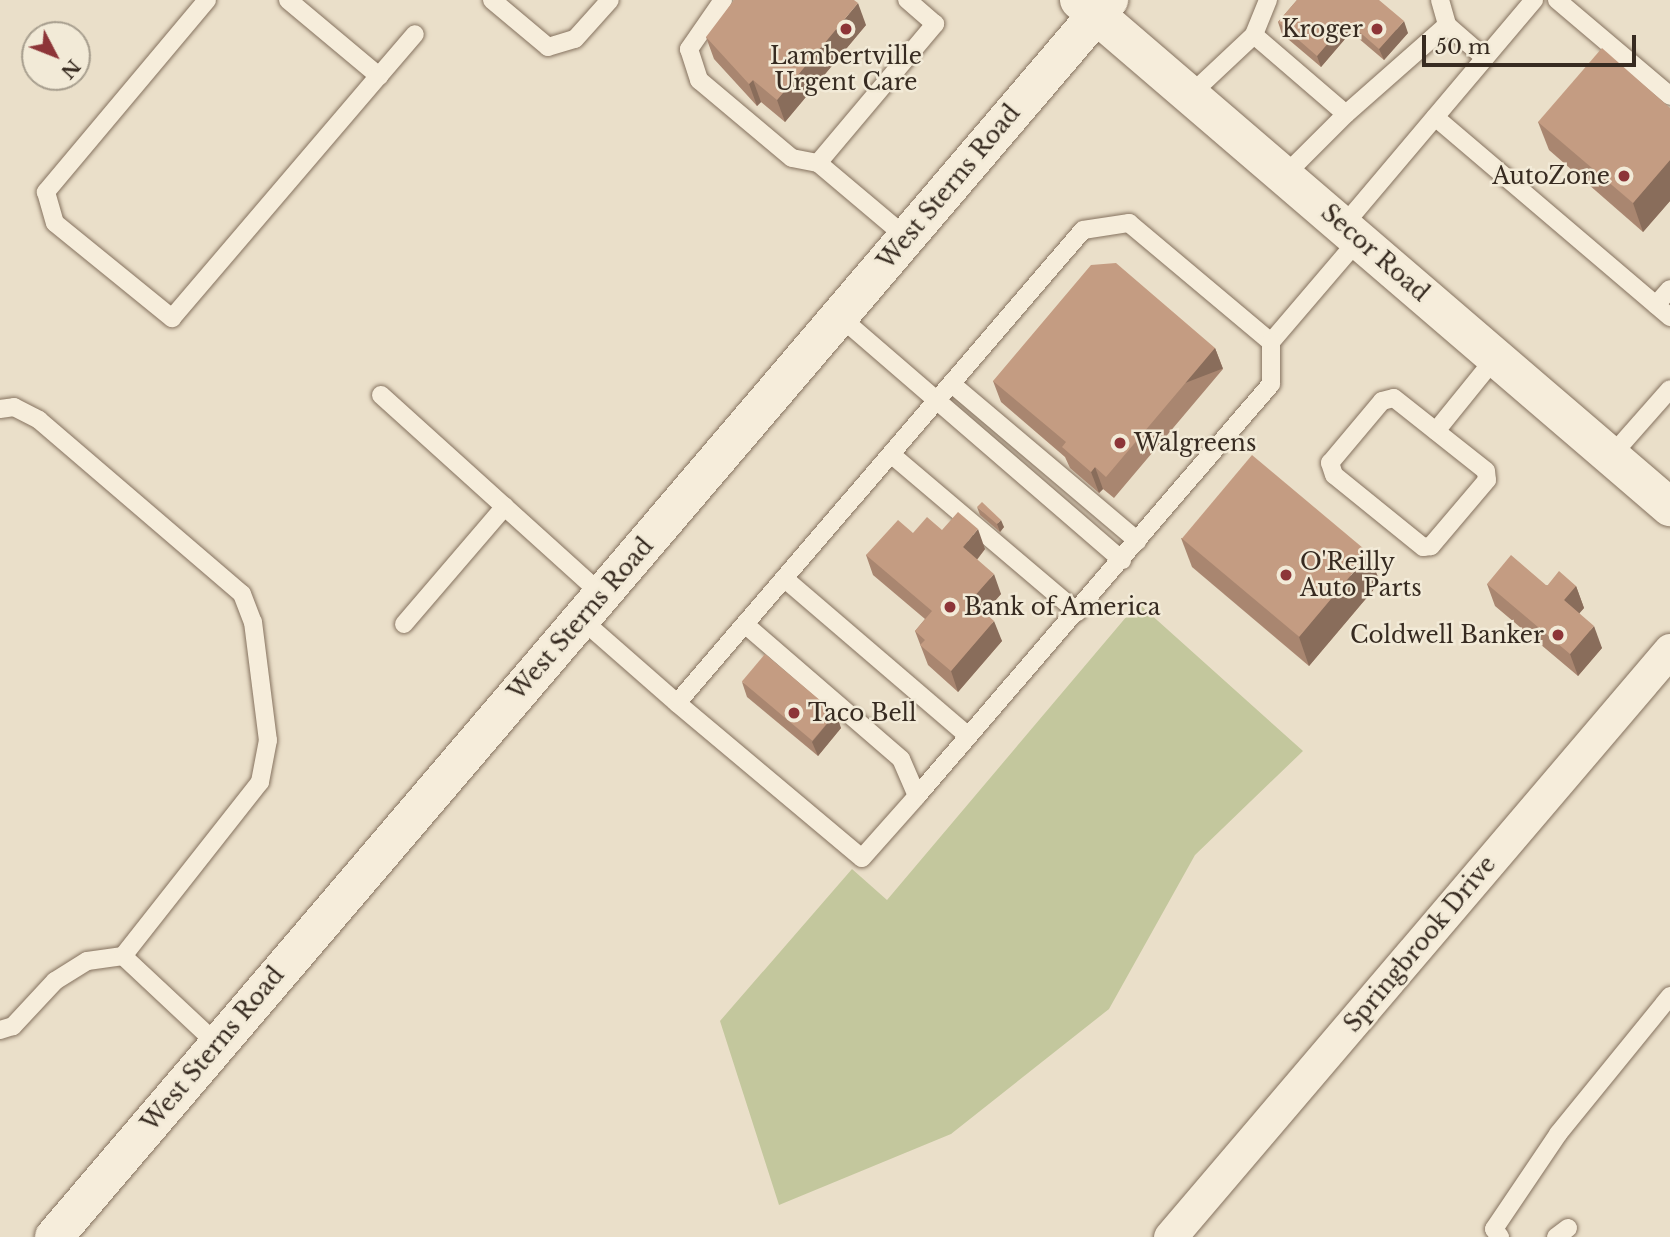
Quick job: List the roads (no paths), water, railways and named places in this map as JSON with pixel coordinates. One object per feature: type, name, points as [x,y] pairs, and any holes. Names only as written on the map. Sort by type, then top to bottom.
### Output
[{"type":"main road","name":"Secor Road","points":[[1095,5],[1190,95],[1670,507]]},
{"type":"main road","name":"West Sterns Road","points":[[54,1237],[906,237],[1095,5]]},
{"type":"street","name":"Springbrook Drive","points":[[1170,1237],[1670,650]]},
{"type":"lane","points":[[207,0],[46,192],[55,223],[172,318],[415,34]]},
{"type":"lane","points":[[288,0],[379,76]]},
{"type":"lane","points":[[492,0],[548,47],[575,39],[610,0]]},
{"type":"lane","points":[[723,0],[689,49],[699,80],[792,158],[818,163],[906,237]]},
{"type":"lane","points":[[818,163],[935,24],[907,0]]},
{"type":"lane","points":[[1190,95],[1254,35],[1268,0]]},
{"type":"lane","points":[[1440,0],[1447,25],[1485,58]]},
{"type":"lane","points":[[380,395],[505,506],[677,703],[862,858],[1122,560],[1271,384],[1271,342],[1435,117],[1534,0]]},
{"type":"lane","points":[[1558,0],[1670,96]]},
{"type":"lane","points":[[1284,176],[1346,114],[1447,25]]},
{"type":"lane","points":[[1254,35],[1346,114]]},
{"type":"lane","points":[[1435,117],[1663,311],[1670,289]]},
{"type":"lane","points":[[677,703],[1083,230],[1129,223],[1271,342]]},
{"type":"lane","points":[[839,316],[1122,560]]},
{"type":"lane","points":[[1436,431],[1496,357]]},
{"type":"lane","points":[[952,384],[1138,541]]},
{"type":"lane","points":[[1611,456],[1670,389]]},
{"type":"lane","points":[[1394,398],[1436,431],[1486,471],[1488,480],[1431,546],[1423,547],[1334,475],[1330,463],[1382,401],[1394,398]]},
{"type":"lane","points":[[0,409],[14,407],[39,420],[242,594],[253,622],[268,740],[260,782],[123,956],[87,961],[55,981],[13,1026],[0,1030]]},
{"type":"lane","points":[[892,455],[1077,612]]},
{"type":"lane","points":[[404,624],[505,506]]},
{"type":"lane","points":[[785,579],[968,736]]},
{"type":"lane","points":[[746,625],[901,760],[917,796]]},
{"type":"lane","points":[[123,956],[217,1044]]},
{"type":"lane","points":[[1500,1237],[1494,1229],[1558,1134],[1670,996]]},
{"type":"place","name":"Lambertville Urgent Care","points":[[846,29]]},
{"type":"place","name":"Kroger","points":[[1377,29]]},
{"type":"place","name":"AutoZone","points":[[1624,176]]},
{"type":"place","name":"Walgreens","points":[[1120,443]]},
{"type":"place","name":"O'Reilly Auto Parts","points":[[1286,575]]},
{"type":"place","name":"Bank of America","points":[[950,607]]},
{"type":"place","name":"Coldwell Banker","points":[[1558,635]]},
{"type":"place","name":"Taco Bell","points":[[794,713]]}]
